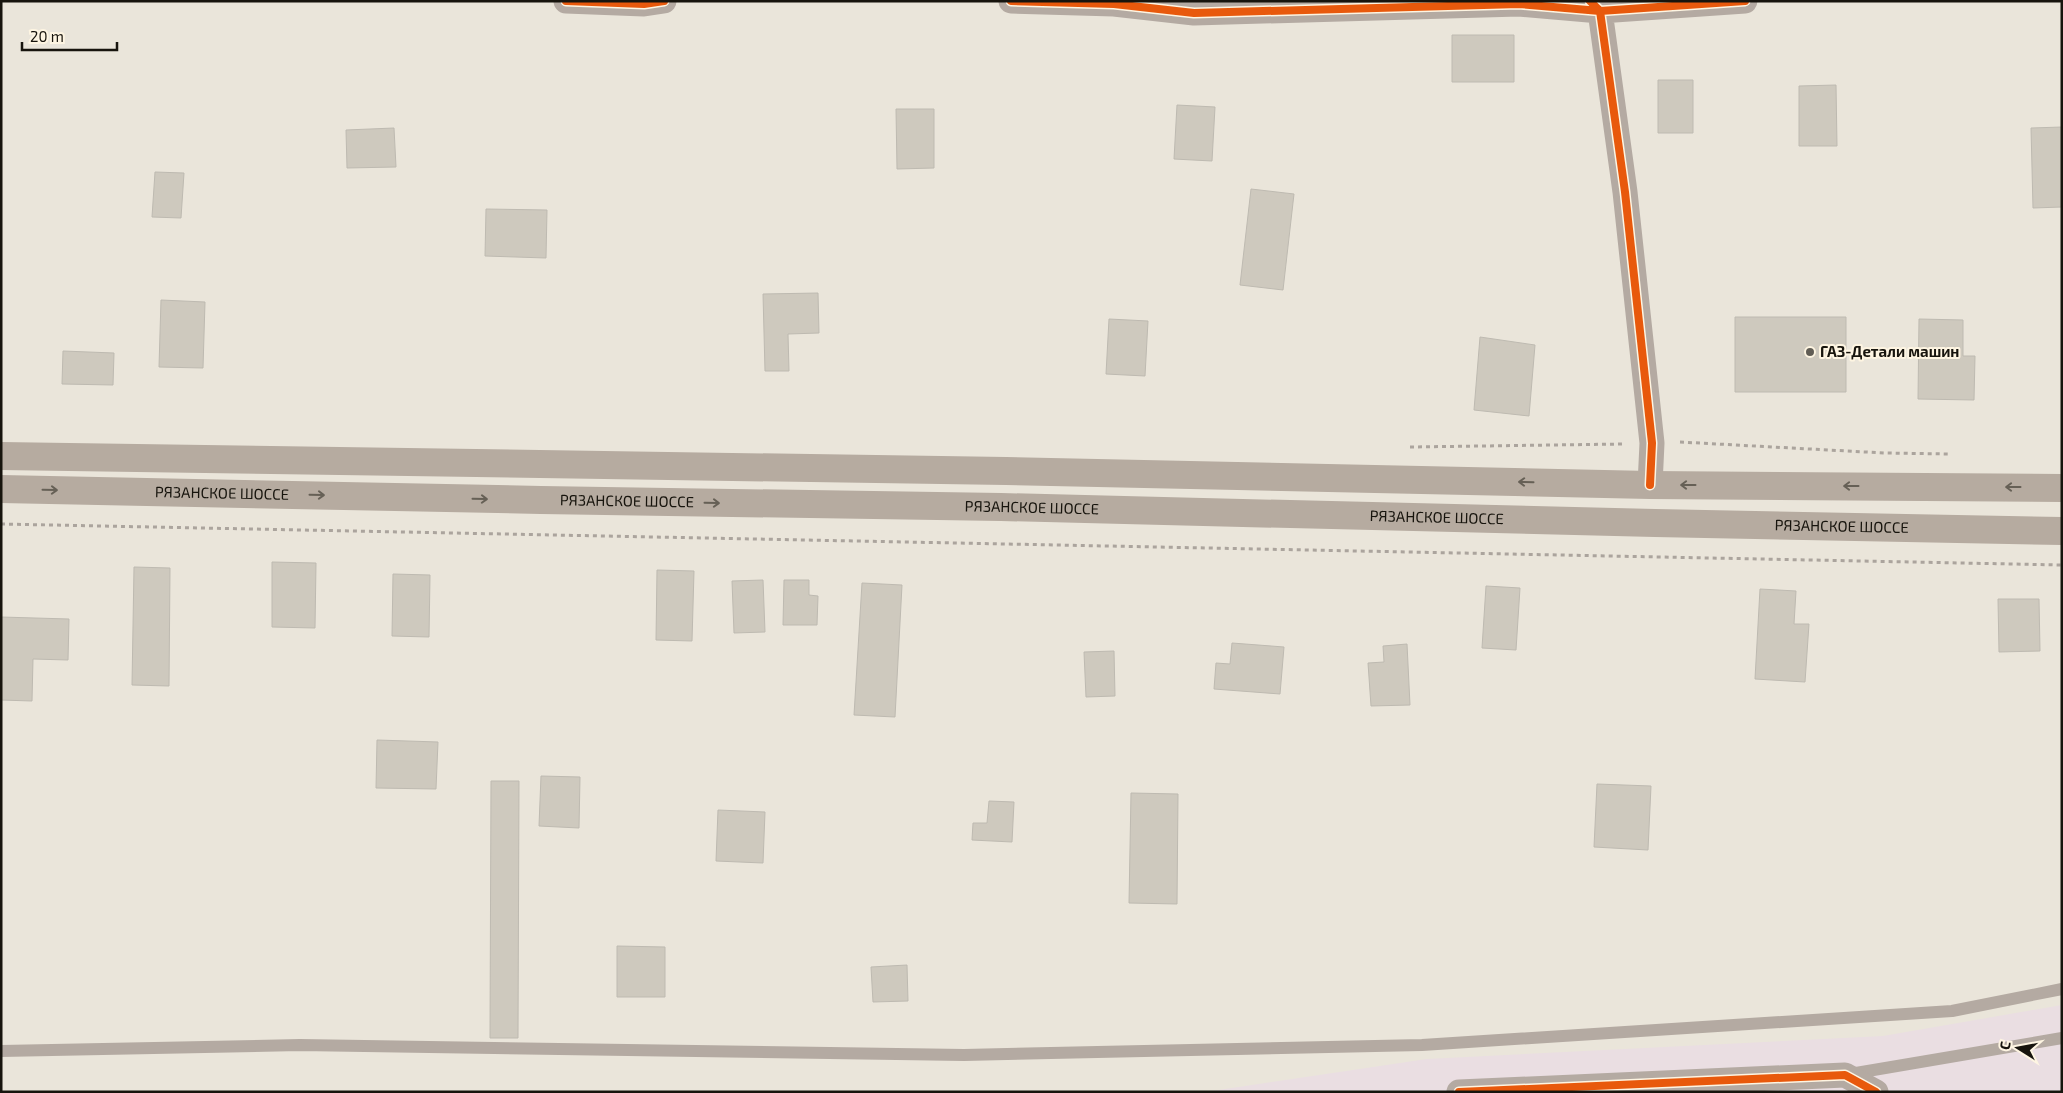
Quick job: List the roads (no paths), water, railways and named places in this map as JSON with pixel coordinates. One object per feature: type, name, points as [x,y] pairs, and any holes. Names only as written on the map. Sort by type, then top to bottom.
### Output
[{"type":"main road","points":[[1,456],[1006,471],[1650,485],[2062,488]]},
{"type":"main road","name":"РЯЗАНСКОЕ ШОССЕ","points":[[1,489],[541,500],[1001,506],[1655,523],[2062,531]]},
{"type":"street","points":[[566,1],[644,4],[664,1]]},
{"type":"street","points":[[1011,1],[1196,7],[1519,4],[1595,6],[1745,1]]},
{"type":"street","points":[[1595,6],[1625,192],[1652,443],[1650,485]]},
{"type":"street","points":[[1459,1092],[1845,1075],[1876,1092]]},
{"type":"lane","points":[[1,1051],[300,1045],[964,1055],[1422,1045],[1952,1011],[2062,989]]},
{"type":"lane","points":[[1845,1075],[2062,1038]]},
{"type":"place","name":"ГАЗ-Детали машин","points":[[1810,352]]}]
